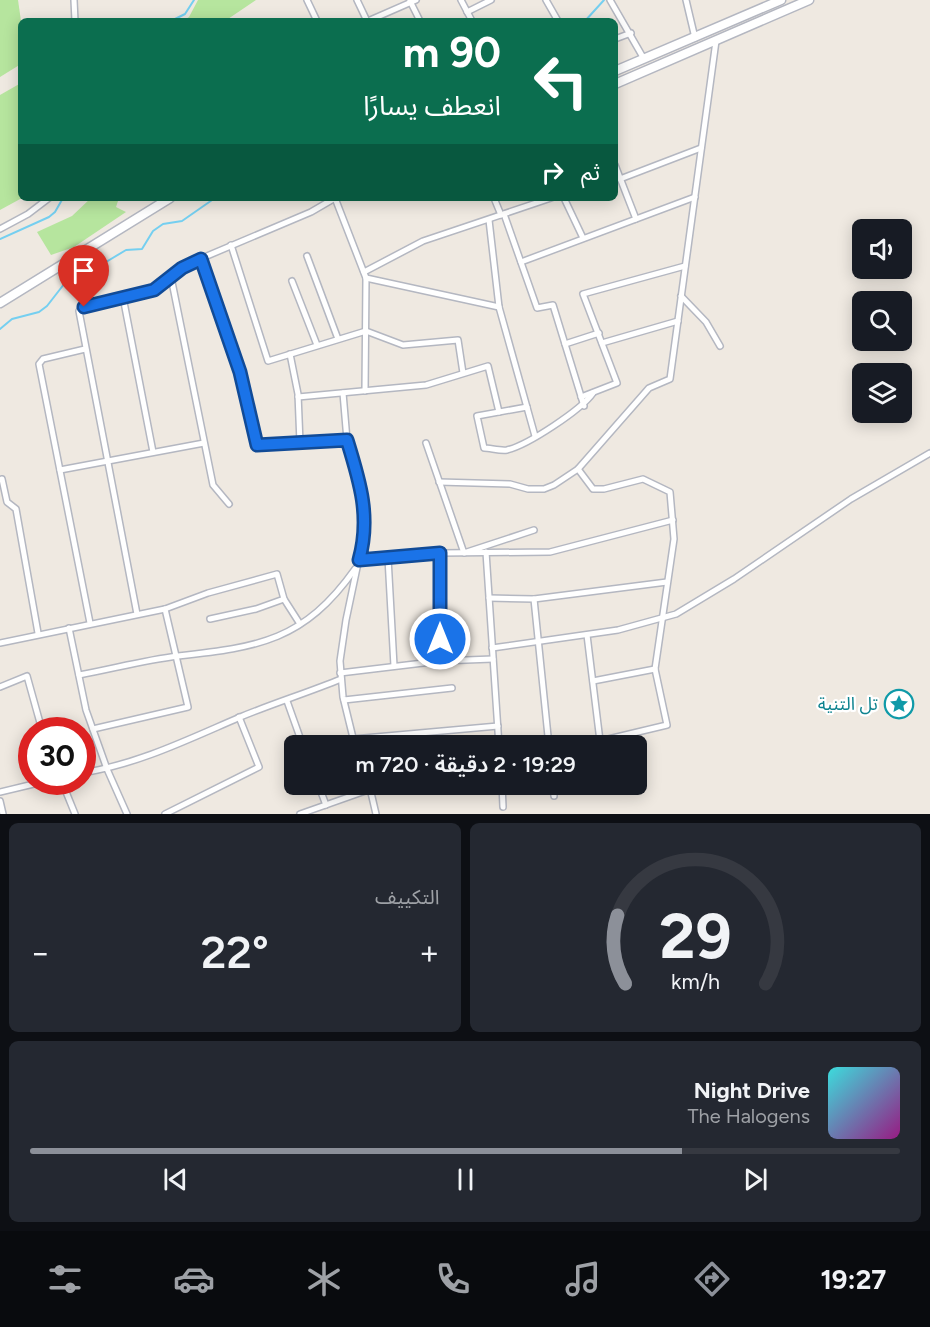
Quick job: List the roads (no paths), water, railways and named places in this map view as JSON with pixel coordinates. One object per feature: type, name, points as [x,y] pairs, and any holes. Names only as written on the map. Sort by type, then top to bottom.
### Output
[{"type":"main road","points":[[618,75],[627,66],[781,0]]},
{"type":"main road","points":[[618,78],[630,78],[808,0]]},
{"type":"main road","points":[[627,66],[627,74],[630,78]]},
{"type":"main road","points":[[0,303],[165,201]]},
{"type":"street","points":[[74,0],[75,18]]},
{"type":"street","points":[[307,0],[316,18]]},
{"type":"street","points":[[357,0],[366,18]]},
{"type":"street","points":[[461,0],[470,18]]},
{"type":"street","points":[[467,12],[491,0]]},
{"type":"street","points":[[546,0],[556,18]]},
{"type":"street","points":[[610,0],[644,59]]},
{"type":"street","points":[[686,0],[695,38]]},
{"type":"street","points":[[374,18],[412,1],[419,18]]},
{"type":"street","points":[[618,38],[631,33]]},
{"type":"street","points":[[439,482],[510,484],[528,489],[544,489],[578,469],[649,388],[670,379],[716,41]]},
{"type":"street","points":[[621,179],[701,148]]},
{"type":"street","points":[[618,172],[636,219]]},
{"type":"street","points":[[521,262],[695,197]]},
{"type":"street","points":[[0,229],[28,214],[45,201]]},
{"type":"street","points":[[137,614],[79,311],[84,307],[158,288],[171,277],[201,259],[311,212],[330,201]]},
{"type":"street","points":[[336,201],[365,275],[365,391]]},
{"type":"street","points":[[495,201],[537,308],[553,305],[584,406]]},
{"type":"street","points":[[365,275],[423,241],[542,201]]},
{"type":"street","points":[[565,201],[583,238]]},
{"type":"street","points":[[489,219],[499,307],[535,436]]},
{"type":"street","points":[[231,245],[268,361],[366,331],[403,345],[458,340],[463,373]]},
{"type":"street","points":[[307,256],[338,339]]},
{"type":"street","points":[[201,259],[240,372],[257,445],[347,440]]},
{"type":"street","points":[[581,397],[617,383],[584,294],[685,266]]},
{"type":"street","points":[[365,275],[499,307]]},
{"type":"street","points":[[171,277],[213,485],[229,504]]},
{"type":"street","points":[[292,282],[317,345]]},
{"type":"street","points":[[681,296],[706,322],[720,346]]},
{"type":"street","points":[[123,297],[153,452]]},
{"type":"street","points":[[602,343],[678,321]]},
{"type":"street","points":[[565,344],[598,333]]},
{"type":"street","points":[[85,349],[43,359],[39,364],[90,624]]},
{"type":"street","points":[[290,354],[298,397],[300,443]]},
{"type":"street","points":[[298,397],[426,385],[488,366],[499,412]]},
{"type":"street","points":[[527,407],[477,416],[484,448],[506,450],[535,436],[584,406],[594,392]]},
{"type":"street","points":[[344,393],[347,440],[360,481],[366,516],[366,533],[345,626],[341,676],[352,735]]},
{"type":"street","points":[[60,470],[204,442]]},
{"type":"street","points":[[426,443],[464,553]]},
{"type":"street","points":[[492,648],[587,635],[676,614],[734,579],[851,499],[930,453]]},
{"type":"street","points":[[578,469],[588,485],[598,490],[644,479],[670,492],[674,539],[655,669],[667,725],[600,741],[587,635]]},
{"type":"street","points":[[2,479],[7,502],[16,509],[38,633]]},
{"type":"street","points":[[359,560],[440,553],[550,552],[673,520]]},
{"type":"street","points":[[464,553],[534,530]]},
{"type":"street","points":[[486,552],[498,735]]},
{"type":"street","points":[[440,553],[440,661]]},
{"type":"street","points":[[388,558],[394,666]]},
{"type":"street","points":[[79,675],[176,657],[223,652],[279,637],[300,624],[334,595],[357,566]]},
{"type":"street","points":[[0,643],[38,633],[165,609],[208,593],[277,574],[284,599],[300,624]]},
{"type":"street","points":[[489,598],[534,599],[667,582]]},
{"type":"street","points":[[210,619],[256,609],[284,599]]},
{"type":"street","points":[[534,599],[548,735]]},
{"type":"street","points":[[96,728],[188,707],[165,609]]},
{"type":"street","points":[[69,628],[90,717]]},
{"type":"street","points":[[96,771],[184,744],[239,717],[287,701],[341,676],[394,666],[493,659]]},
{"type":"street","points":[[593,681],[655,669]]},
{"type":"street","points":[[0,687],[27,676],[38,717]]},
{"type":"street","points":[[344,700],[452,688]]},
{"type":"street","points":[[287,701],[299,735]]},
{"type":"street","points":[[165,814],[259,767],[239,717]]},
{"type":"street","points":[[398,735],[498,726]]},
{"type":"street","points":[[96,738],[127,814]]},
{"type":"street","points":[[0,792],[18,788]]},
{"type":"street","points":[[67,795],[75,814]]},
{"type":"street","points":[[322,795],[326,805]]},
{"type":"street","points":[[300,814],[350,795]]},
{"type":"street","points":[[372,795],[376,814]]},
{"type":"street","points":[[502,795],[503,807]]},
{"type":"street","points":[[0,801],[3,814]]},
{"type":"waterway","points":[[177,18],[185,14],[194,0]]},
{"type":"waterway","points":[[588,18],[604,0]]},
{"type":"waterway","points":[[0,239],[49,217],[61,201]]},
{"type":"waterway","points":[[0,329],[12,319],[39,312],[47,306],[68,279],[126,250],[142,249],[153,231],[163,224],[182,221],[211,201]]},
{"type":"place","name":"تل التنية","points":[[899,704]]}]
